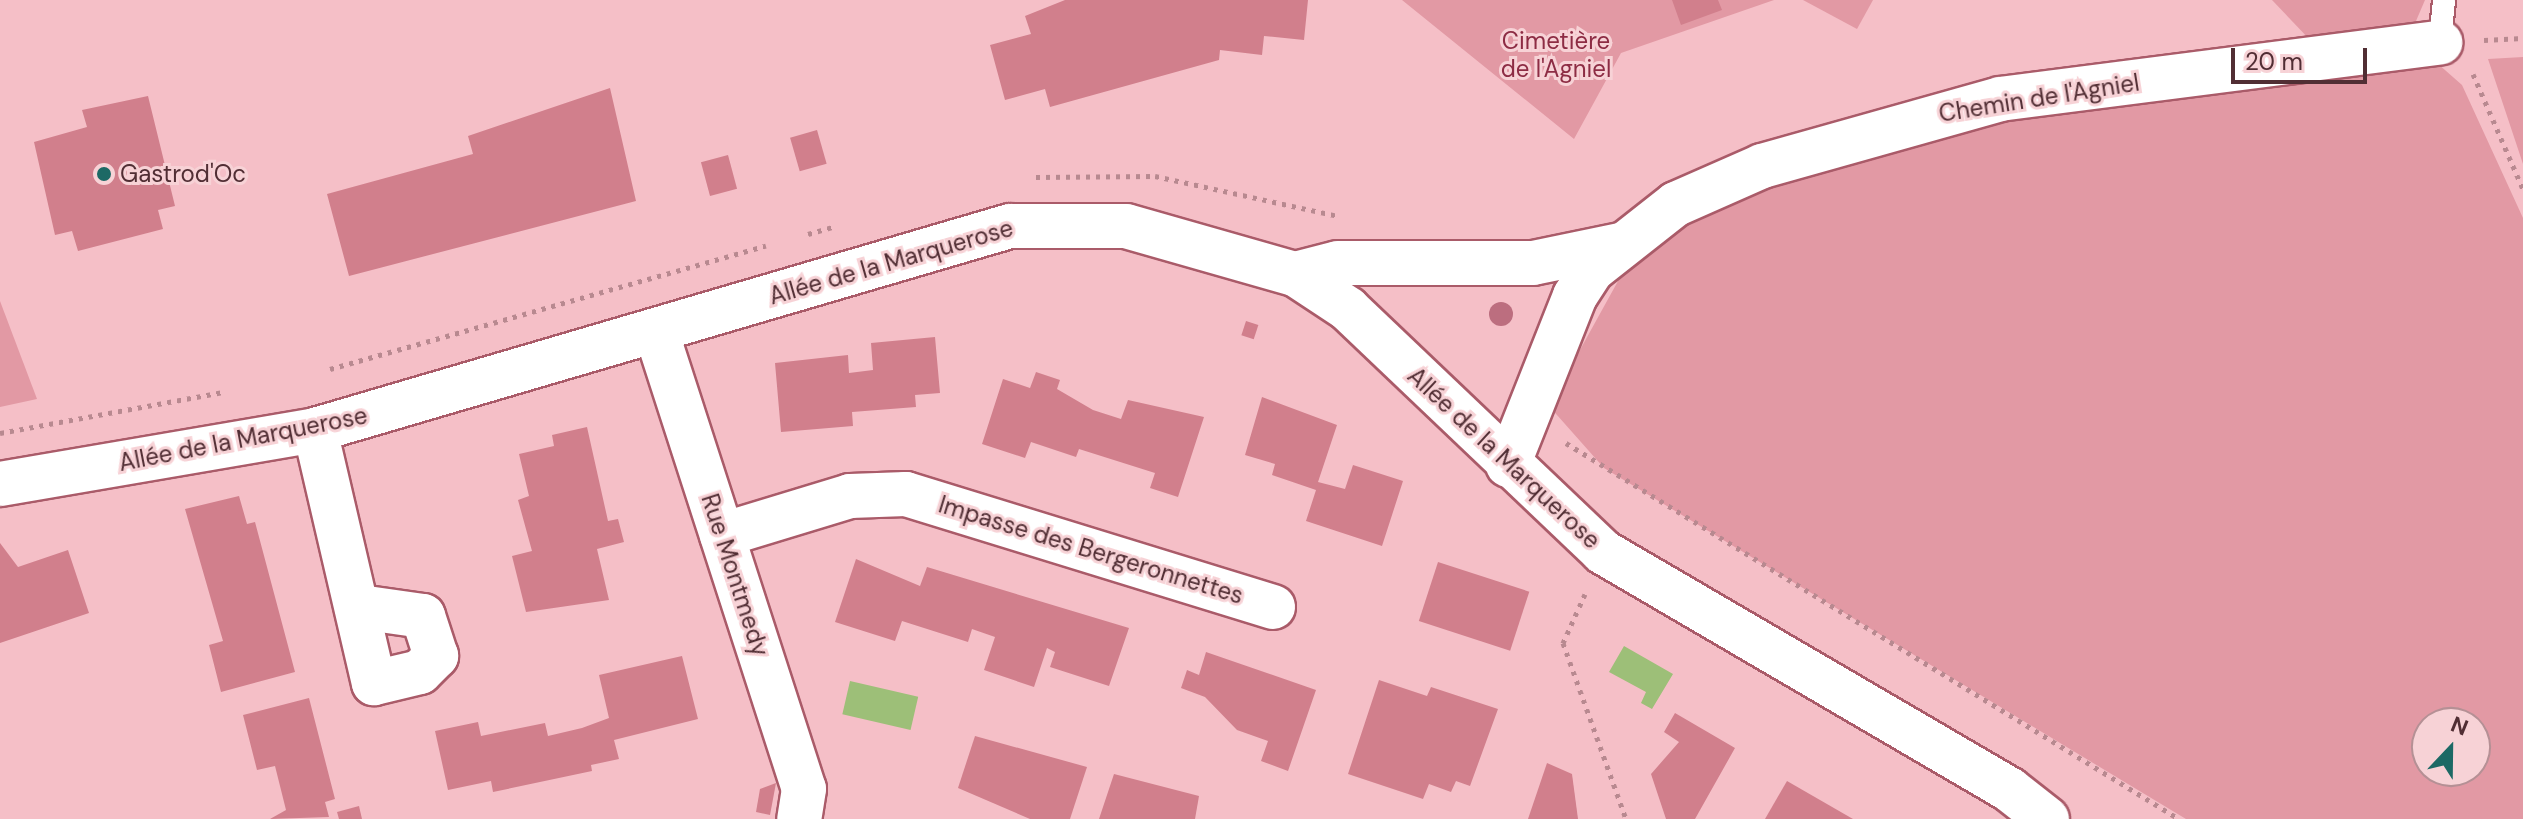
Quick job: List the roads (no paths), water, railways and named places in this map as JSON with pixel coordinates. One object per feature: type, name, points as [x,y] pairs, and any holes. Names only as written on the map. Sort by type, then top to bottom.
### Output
[{"type":"street","name":"Chemin de l'Agniel","points":[[1508,465],[1575,296],[1621,245],[1676,204],[1762,166],[1915,119],[2000,99],[2440,43]]},
{"type":"street","name":"Allée de la Marquerose","points":[[0,484],[315,430],[1010,226],[1126,226],[1295,274],[1348,309],[1508,465],[1603,552],[2010,790],[2047,819]]},
{"type":"street","name":"Chemin de l'Agniel","points":[[1295,274],[1338,263],[1533,263],[1621,245]]},
{"type":"street","name":"Rue Montmedy","points":[[656,331],[811,815]]},
{"type":"street","points":[[315,430],[347,582],[360,607]]},
{"type":"street","name":"Impasse des Bergeronnettes","points":[[722,535],[850,496],[906,494],[1273,607]]},
{"type":"lane","points":[[2440,43],[2444,0]]},
{"type":"place","name":"Gastrod'Oc","points":[[104,174]]},
{"type":"park label","name":"Cimetière de l'Agniel","points":[[1556,55]]}]
